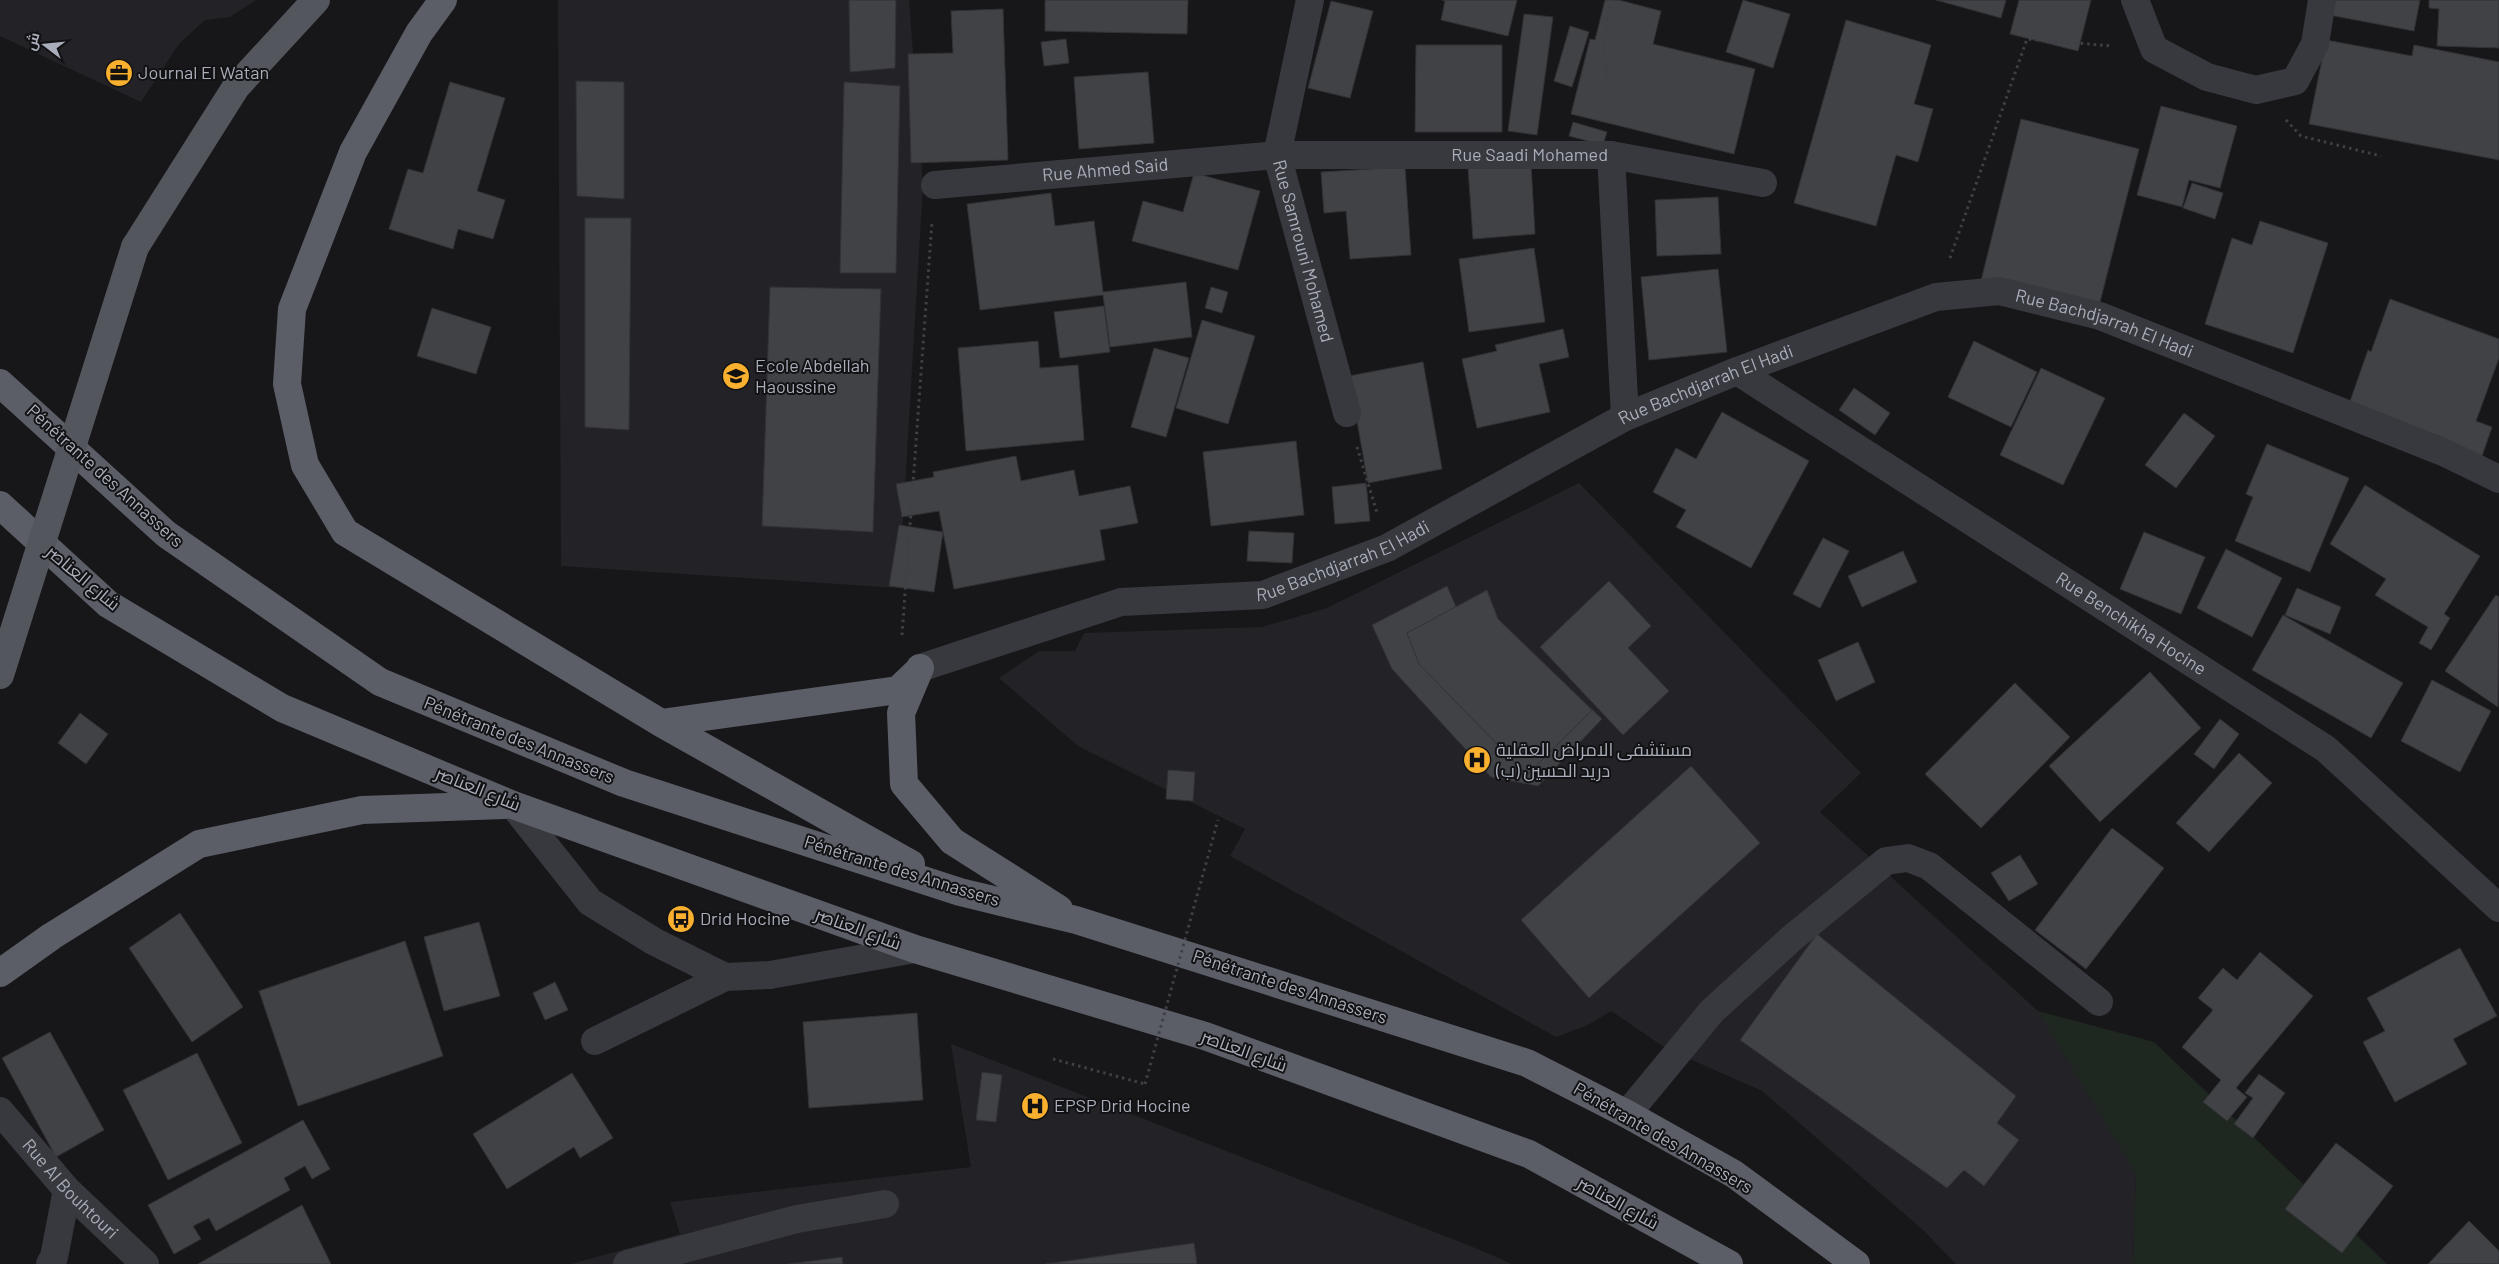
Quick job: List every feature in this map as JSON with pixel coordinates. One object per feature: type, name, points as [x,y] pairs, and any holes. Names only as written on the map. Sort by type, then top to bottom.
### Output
[{"type":"highway","points":[[443,0],[418,34],[353,152],[292,309],[287,384],[304,465],[345,532],[661,723],[960,892]]},
{"type":"highway","name":"Pénétrante des Annassers","points":[[0,383],[166,534],[380,682],[624,783],[960,892],[1076,920],[1527,1063],[1626,1114],[1734,1174],[1856,1264]]},
{"type":"highway","name":"شارع العناصر","points":[[0,505],[108,604],[282,708],[513,805],[915,949],[1205,1036],[1530,1154],[1729,1264]]},
{"type":"highway","points":[[661,723],[898,690],[920,668]]},
{"type":"highway","points":[[920,668],[901,713],[904,784],[952,841],[1076,920]]},
{"type":"highway","points":[[0,973],[52,936],[199,844],[362,810],[513,805]]},
{"type":"main road","points":[[0,675],[135,247],[236,87],[316,0]]},
{"type":"street","name":"Rue Samrouni Mohamed","points":[[1310,0],[1277,155],[1347,412]]},
{"type":"street","points":[[2135,0],[2154,49],[2207,77],[2256,90],[2295,81],[2315,44],[2322,0]]},
{"type":"street","name":"Rue Saadi Mohamed","points":[[1277,155],[1611,155],[1624,417]]},
{"type":"street","name":"Rue Ahmed Said","points":[[935,185],[1277,155]]},
{"type":"street","points":[[1611,155],[1763,183]]},
{"type":"street","name":"Rue Bachdjarrah El Hadi","points":[[920,668],[1121,602],[1263,595],[1387,548],[1624,417],[1738,371],[1936,296],[1999,290],[2100,316],[2443,452],[2499,479]]},
{"type":"street","name":"Rue Benchikha Hocine","points":[[1738,371],[2326,749],[2499,908]]},
{"type":"street","points":[[513,805],[590,902],[655,942],[725,976]]},
{"type":"street","points":[[1626,1114],[1712,1011],[1792,938],[1886,861],[1908,858],[1929,866],[2099,1002]]},
{"type":"street","points":[[595,1041],[725,976],[770,975],[915,949]]},
{"type":"street","name":"Rue Al Bouhtouri","points":[[0,1111],[67,1190],[144,1264]]},
{"type":"street","points":[[50,1264],[54,1257],[67,1190]]},
{"type":"street","points":[[627,1264],[797,1219],[885,1204]]},
{"type":"path","points":[[1611,155],[1604,43],[1612,0]]},
{"type":"path","points":[[1936,296],[2027,39],[2154,49]]},
{"type":"path","points":[[2256,90],[2301,136],[2381,156]]},
{"type":"path","points":[[898,690],[935,185]]},
{"type":"path","points":[[1347,412],[1387,548]]},
{"type":"path","points":[[1053,1059],[1145,1084],[1218,820]]},
{"type":"shaded area","name":"Journal El Watan","points":[[0,0],[256,0],[230,17],[205,20],[179,44],[141,102],[0,36]]},
{"type":"shaded area","name":"Ecole Abdellah Haoussine","points":[[558,0],[909,0],[923,185],[899,588],[561,566]]},
{"type":"shaded area","name":"مستشفى الامراض العقلية دريد الحسين (ب)","points":[[1579,483],[1861,773],[1820,812],[2064,1035],[2136,1174],[2133,1264],[1956,1264],[1922,1229],[1762,1091],[1667,1049],[1611,1011],[1586,1026],[1556,1037],[1230,856],[1245,829],[1078,746],[999,678],[1039,651],[1075,651],[1084,633],[1262,627],[1327,608]]},
{"type":"shaded area","points":[[2038,1011],[2154,1042],[2387,1264],[2133,1264],[2136,1174]]},
{"type":"shaded area","name":"EPSP Drid Hocine","points":[[951,1044],[1478,1249],[1512,1264],[571,1264],[680,1234],[670,1202],[971,1167]]},
{"type":"building","points":[[849,0],[896,0],[895,68],[850,72]]},
{"type":"building","points":[[1045,0],[1188,0],[1187,34],[1045,31]]},
{"type":"building","points":[[1442,0],[1517,0],[1508,36],[1441,20],[1445,1]]},
{"type":"building","points":[[1605,0],[1619,0],[1661,11],[1653,44],[1755,69],[1734,154],[1571,114],[1590,39],[1595,40]]},
{"type":"building","points":[[1743,0],[1790,14],[1773,68],[1726,52]]},
{"type":"building","points":[[1936,0],[2006,0],[2001,18]]},
{"type":"building","points":[[2019,0],[2091,0],[2078,51],[2010,34]]},
{"type":"building","points":[[2326,0],[2420,0],[2414,31],[2324,14]]},
{"type":"building","points":[[2429,0],[2499,0],[2499,48],[2437,46],[2439,9],[2429,8]]},
{"type":"building","points":[[1331,1],[1373,11],[1350,98],[1308,88]]},
{"type":"building","points":[[1003,9],[1008,160],[911,163],[908,54],[953,53],[951,11]]},
{"type":"building","points":[[1524,14],[1553,17],[1537,135],[1508,131]]},
{"type":"building","points":[[1846,20],[1931,45],[1914,104],[1933,109],[1918,162],[1896,155],[1876,226],[1794,203]]},
{"type":"building","points":[[1570,26],[1589,32],[1572,87],[1554,81]]},
{"type":"building","points":[[1066,39],[1069,63],[1044,66],[1041,42]]},
{"type":"building","points":[[2326,40],[2412,56],[2414,45],[2499,62],[2499,160],[2309,124]]},
{"type":"building","points":[[1416,45],[1502,45],[1502,132],[1415,132]]},
{"type":"building","points":[[1148,72],[1154,143],[1079,149],[1074,77]]},
{"type":"building","points":[[576,81],[624,82],[624,199],[577,196]]},
{"type":"building","points":[[450,82],[505,98],[477,191],[505,200],[493,239],[458,229],[453,249],[389,229],[408,169],[423,173]]},
{"type":"building","points":[[844,82],[900,86],[896,273],[840,273]]},
{"type":"building","points":[[2161,106],[2237,126],[2220,188],[2189,180],[2182,207],[2137,195]]},
{"type":"building","points":[[2021,119],[2139,149],[2098,310],[1981,281]]},
{"type":"building","points":[[1573,122],[1607,132],[1603,145],[1569,136]]},
{"type":"building","points":[[1531,164],[1535,234],[1473,239],[1468,168]]},
{"type":"building","points":[[1405,167],[1411,255],[1350,259],[1346,211],[1324,213],[1321,172]]},
{"type":"building","points":[[1194,173],[1260,191],[1238,270],[1132,241],[1143,201],[1183,212]]},
{"type":"building","points":[[2192,183],[2223,193],[2215,219],[2183,208]]},
{"type":"building","points":[[1051,193],[1055,226],[1094,221],[1103,292],[1186,282],[1192,337],[1110,347],[1103,295],[980,310],[967,204]]},
{"type":"building","points":[[1718,197],[1721,254],[1657,256],[1655,200]]},
{"type":"building","points":[[585,218],[631,218],[629,430],[585,427]]},
{"type":"building","points":[[2260,221],[2328,243],[2293,353],[2205,324],[2232,238],[2252,245]]},
{"type":"building","points":[[1534,248],[1545,322],[1469,332],[1459,259]]},
{"type":"building","points":[[1718,269],[1727,352],[1649,360],[1641,277]]},
{"type":"building","points":[[770,287],[881,289],[873,532],[762,526]]},
{"type":"building","points":[[1211,287],[1228,292],[1222,313],[1205,308]]},
{"type":"building","points":[[2390,299],[2499,339],[2499,358],[2476,421],[2492,427],[2481,459],[2347,410],[2368,350],[2371,352]]},
{"type":"building","points":[[1104,306],[1110,352],[1060,358],[1054,312]]},
{"type":"building","points":[[432,308],[491,327],[476,374],[417,356]]},
{"type":"building","points":[[1202,320],[1255,336],[1228,424],[1176,408]]},
{"type":"building","points":[[1563,329],[1569,357],[1539,364],[1550,412],[1477,428],[1462,359],[1497,351],[1495,345]]},
{"type":"building","points":[[1038,341],[1040,368],[1078,365],[1084,440],[966,451],[958,348]]},
{"type":"building","points":[[1974,341],[2037,372],[2011,427],[1948,397]]},
{"type":"building","points":[[1154,348],[1189,358],[1166,437],[1131,427]]},
{"type":"building","points":[[1423,362],[1442,469],[1368,483],[1349,376]]},
{"type":"building","points":[[2041,368],[2105,398],[2063,485],[2000,455]]},
{"type":"building","points":[[1854,388],[1890,413],[1875,435],[1839,410]]},
{"type":"building","points":[[1722,412],[1809,461],[1751,568],[1676,527],[1686,510],[1653,492],[1676,448],[1696,459]]},
{"type":"building","points":[[2184,413],[2215,436],[2176,488],[2145,465]]},
{"type":"building","points":[[1296,441],[1304,515],[1211,526],[1203,452]]},
{"type":"building","points":[[2267,444],[2349,478],[2310,572],[2235,541],[2253,497],[2246,494]]},
{"type":"building","points":[[1016,456],[1021,481],[1074,470],[1079,496],[1130,486],[1138,523],[1100,530],[1105,560],[954,589],[939,511],[902,517],[896,484],[934,477],[933,472]]},
{"type":"building","points":[[1366,483],[1370,521],[1335,524],[1332,487]]},
{"type":"building","points":[[2365,485],[2480,556],[2444,614],[2450,618],[2431,650],[2419,643],[2428,627],[2375,595],[2386,579],[2330,544]]},
{"type":"building","points":[[899,525],[943,532],[934,592],[889,586]]},
{"type":"building","points":[[1249,531],[1294,533],[1292,563],[1247,561]]},
{"type":"building","points":[[2144,532],[2205,557],[2181,614],[2120,589]]},
{"type":"building","points":[[1823,538],[1849,551],[1820,608],[1793,594]]},
{"type":"building","points":[[2226,549],[2282,578],[2252,637],[2197,608]]},
{"type":"building","points":[[1903,551],[1917,582],[1862,607],[1848,576]]},
{"type":"building","points":[[1609,581],[1651,626],[1628,648],[1669,691],[1623,735],[1540,647]]},
{"type":"building","points":[[1447,586],[1456,607],[1487,590],[1498,619],[1602,719],[1538,786],[1491,777],[1392,669],[1372,625]]},
{"type":"building","points":[[2297,588],[2341,607],[2330,634],[2285,615]]},
{"type":"building","points":[[1487,590],[1498,619],[1592,710],[1527,775],[1419,664],[1407,633]]},
{"type":"building","points":[[2496,595],[2499,597],[2498,707],[2445,671]]},
{"type":"building","points":[[2283,615],[2403,683],[2371,738],[2252,670]]},
{"type":"building","points":[[1858,642],[1875,682],[1836,701],[1818,660]]},
{"type":"building","points":[[2150,672],[2201,728],[2100,822],[2049,766]]},
{"type":"building","points":[[2432,680],[2491,711],[2460,772],[2401,741]]},
{"type":"building","points":[[2015,683],[2070,737],[1981,828],[1925,774]]},
{"type":"building","points":[[80,713],[108,734],[86,764],[58,743]]},
{"type":"building","points":[[2220,719],[2239,734],[2214,769],[2194,754]]},
{"type":"building","points":[[2239,753],[2272,783],[2209,852],[2176,823]]},
{"type":"building","points":[[1691,766],[1760,843],[1589,998],[1521,920]]},
{"type":"building","points":[[1168,770],[1195,772],[1193,801],[1166,799]]},
{"type":"building","points":[[2112,828],[2164,868],[2086,969],[2035,930]]},
{"type":"building","points":[[2020,855],[2038,884],[2009,901],[1991,873]]},
{"type":"building","points":[[180,913],[243,1007],[192,1042],[129,948]]},
{"type":"building","points":[[479,922],[500,996],[444,1011],[424,937]]},
{"type":"building","points":[[1817,934],[2016,1096],[1997,1123],[2019,1140],[1984,1186],[1964,1170],[1947,1188],[1740,1040]]},
{"type":"building","points":[[405,941],[443,1056],[298,1106],[259,991]]},
{"type":"building","points":[[2460,948],[2497,1016],[2453,1039],[2467,1064],[2395,1102],[2363,1042],[2385,1031],[2367,998]]},
{"type":"building","points":[[2260,952],[2313,996],[2236,1088],[2247,1097],[2227,1121],[2203,1102],[2221,1080],[2182,1047],[2213,1010],[2198,998],[2223,968],[2237,980]]},
{"type":"building","points":[[555,982],[568,1010],[545,1020],[533,993]]},
{"type":"building","points":[[917,1013],[923,1100],[809,1108],[803,1022]]},
{"type":"building","points":[[50,1032],[104,1130],[56,1157],[2,1058]]},
{"type":"building","points":[[197,1053],[242,1143],[168,1180],[123,1090]]},
{"type":"building","points":[[982,1072],[1002,1075],[996,1122],[976,1120]]},
{"type":"building","points":[[572,1073],[613,1138],[580,1158],[574,1147],[507,1189],[473,1134]]},
{"type":"building","points":[[2259,1074],[2285,1093],[2253,1138],[2234,1124],[2253,1098],[2245,1093]]},
{"type":"building","points":[[303,1120],[330,1169],[312,1179],[305,1166],[284,1178],[290,1190],[216,1231],[209,1218],[193,1226],[201,1239],[174,1254],[148,1205]]},
{"type":"building","points":[[2336,1143],[2393,1186],[2342,1253],[2285,1209]]},
{"type":"building","points":[[302,1205],[331,1264],[198,1264]]},
{"type":"building","points":[[2469,1221],[2499,1251],[2499,1264],[2428,1264]]},
{"type":"building","points":[[1194,1243],[1197,1264],[1046,1264]]},
{"type":"building","points":[[842,1257],[843,1264],[789,1264]]},
{"type":"place","name":"Journal El Watan","points":[[119,73]]},
{"type":"place","name":"Ecole Abdellah Haoussine","points":[[736,376]]},
{"type":"place","name":"مستشفى الامراض العقلية دريد الحسين (ب)","points":[[1477,760]]},
{"type":"place","name":"Drid Hocine","points":[[681,919]]},
{"type":"place","name":"EPSP Drid Hocine","points":[[1035,1106]]}]
